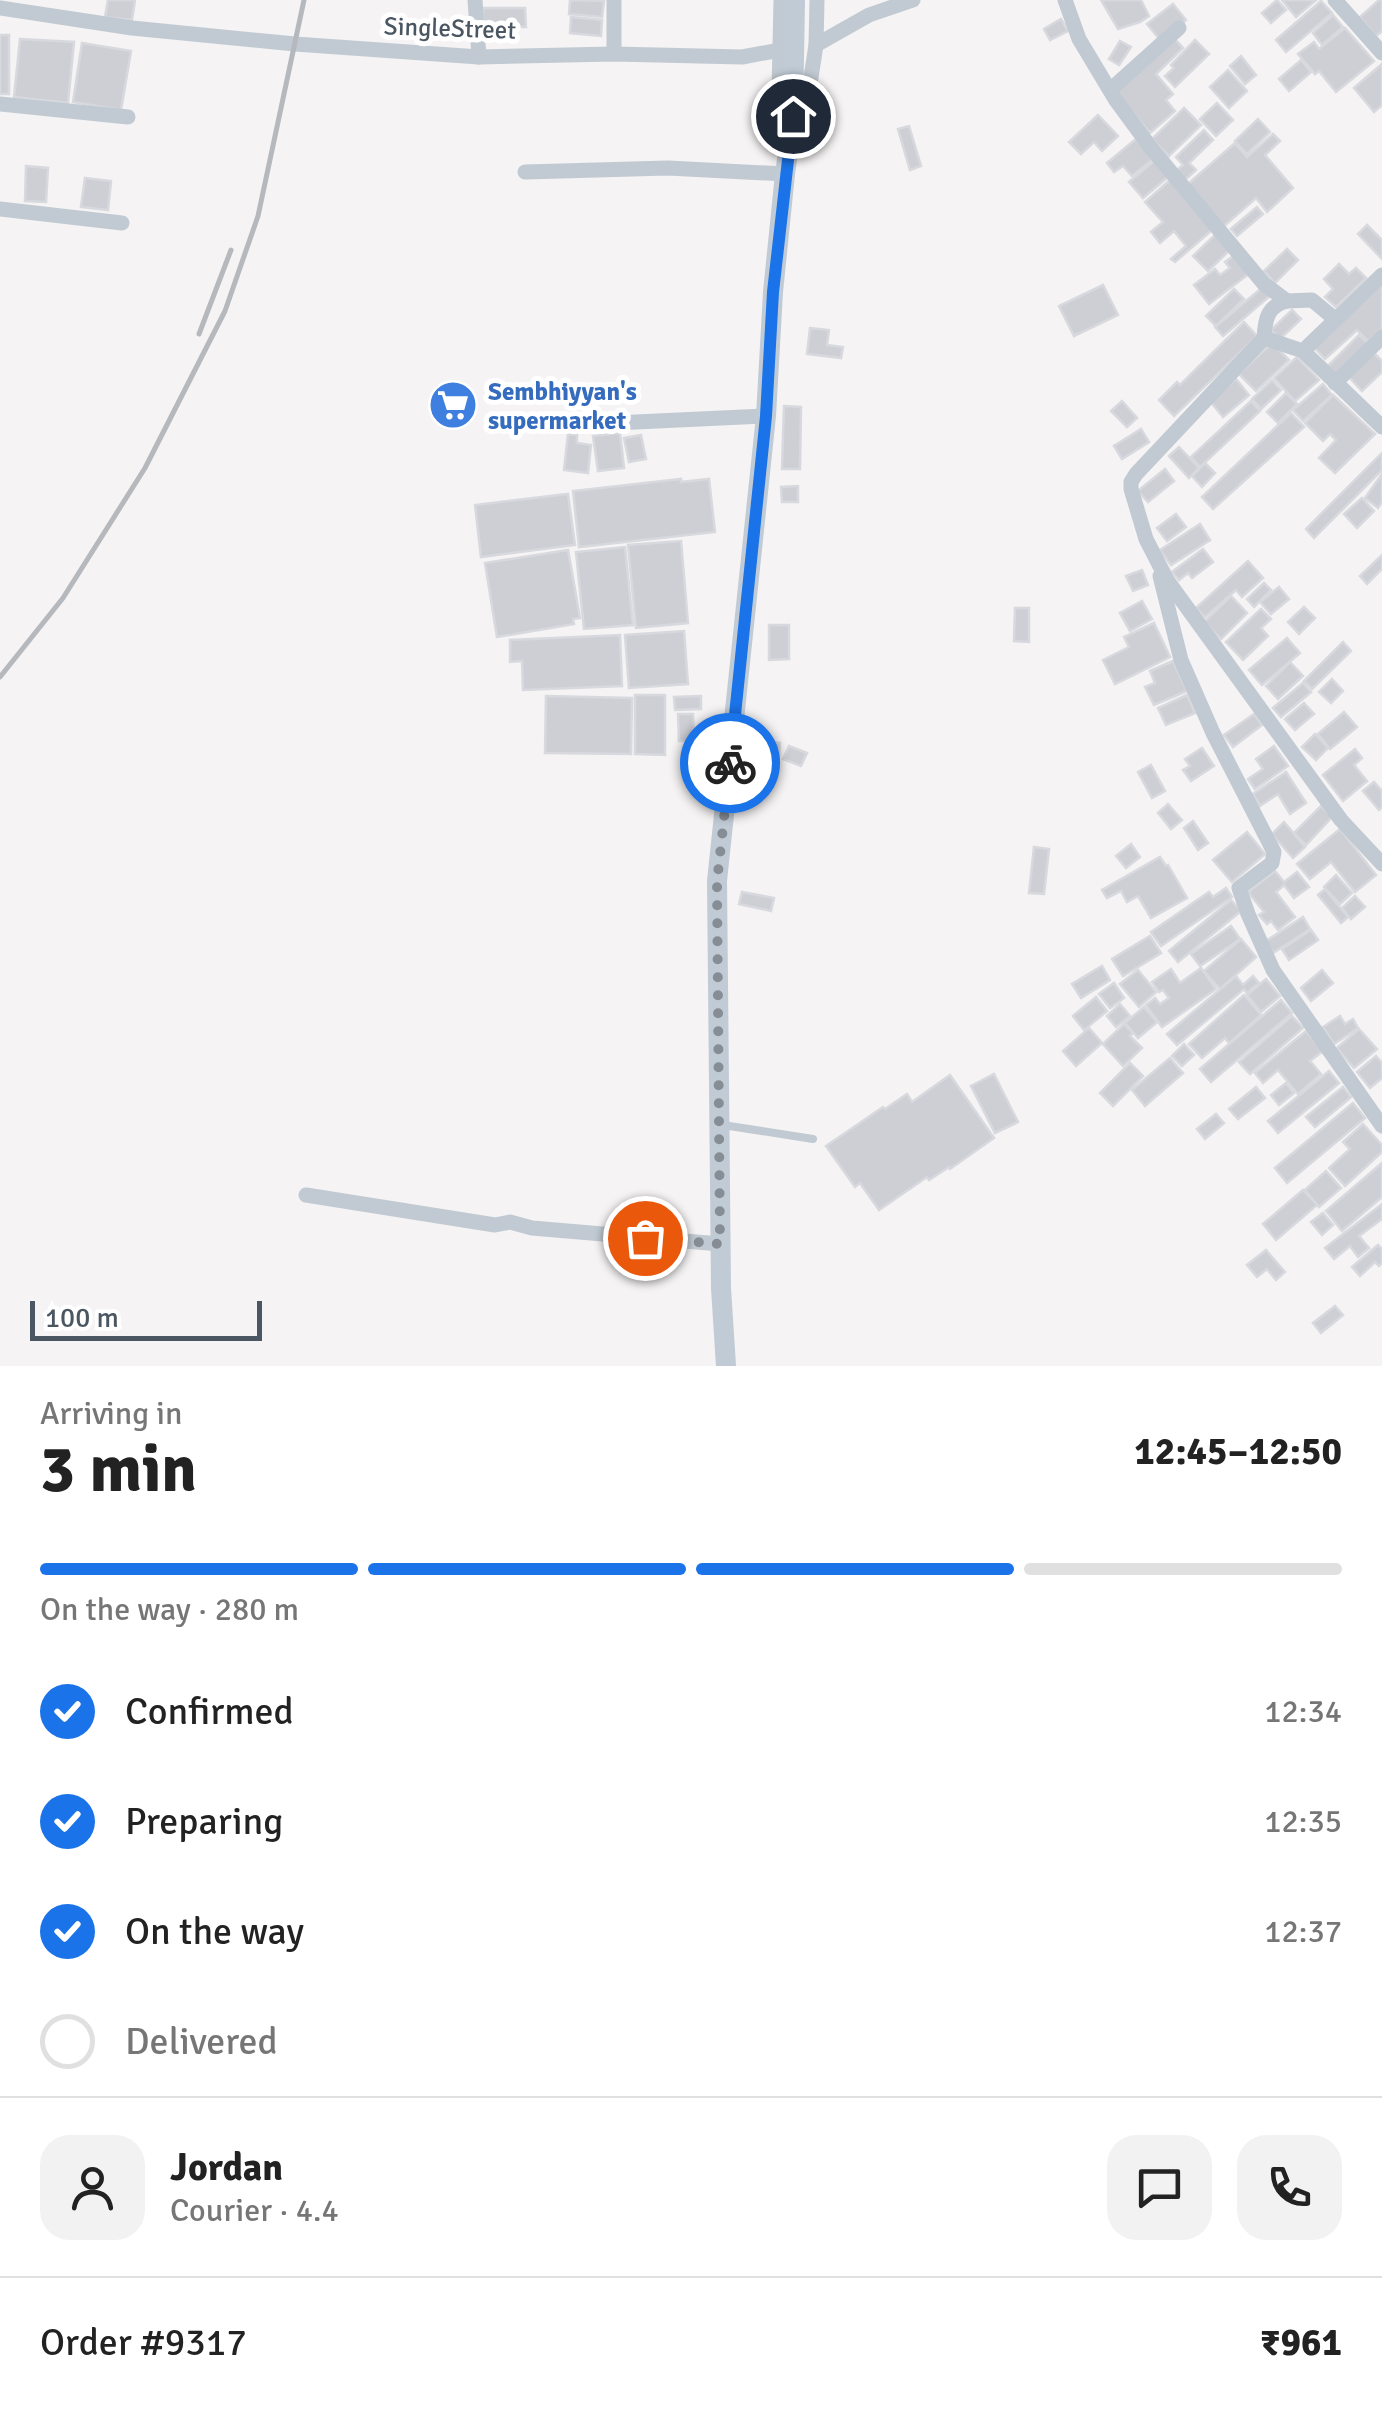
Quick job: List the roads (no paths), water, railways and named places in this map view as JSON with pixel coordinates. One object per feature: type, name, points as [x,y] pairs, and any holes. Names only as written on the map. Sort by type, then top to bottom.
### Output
[{"type":"main road","points":[[726,1366],[720,1244],[729,1126],[717,882],[793,116],[796,0]]},
{"type":"street","points":[[475,0],[479,58]]},
{"type":"street","points":[[614,0],[614,54]]},
{"type":"street","points":[[781,0],[779,92],[793,116],[808,97],[816,45],[817,0]]},
{"type":"street","points":[[816,45],[869,15],[914,0]]},
{"type":"street","points":[[1065,0],[1079,39],[1151,148],[1264,284],[1287,301]]},
{"type":"street","points":[[1335,0],[1382,53]]},
{"type":"street","name":"SingleStreet","points":[[0,8],[132,28],[479,58],[614,54],[742,57],[780,50]]},
{"type":"street","points":[[1110,90],[1179,28]]},
{"type":"street","points":[[0,104],[128,117]]},
{"type":"street","points":[[525,172],[668,168],[785,174]]},
{"type":"street","points":[[0,209],[122,223]]},
{"type":"street","points":[[1303,350],[1382,275]]},
{"type":"street","points":[[1335,319],[1312,300],[1280,303],[1268,313],[1264,338],[1132,480],[1132,490],[1141,524],[1166,580],[1341,820],[1382,864]]},
{"type":"street","points":[[1334,383],[1382,337]]},
{"type":"street","points":[[1264,338],[1303,350],[1382,427]]},
{"type":"street","points":[[572,425],[766,416]]},
{"type":"street","points":[[1157,562],[1180,660],[1212,734],[1274,850],[1272,864],[1239,888],[1248,914],[1273,970],[1382,1126]]},
{"type":"street","points":[[306,1196],[495,1225],[510,1222],[532,1228],[720,1244]]},
{"type":"lane","points":[[729,1126],[812,1138]]},
{"type":"railway","points":[[0,677],[63,598],[145,468],[225,311],[258,216],[304,0]]},
{"type":"railway","points":[[199,334],[231,250]]},
{"type":"place","name":"Sembhiyyan's supermarket","points":[[453,405]]}]
